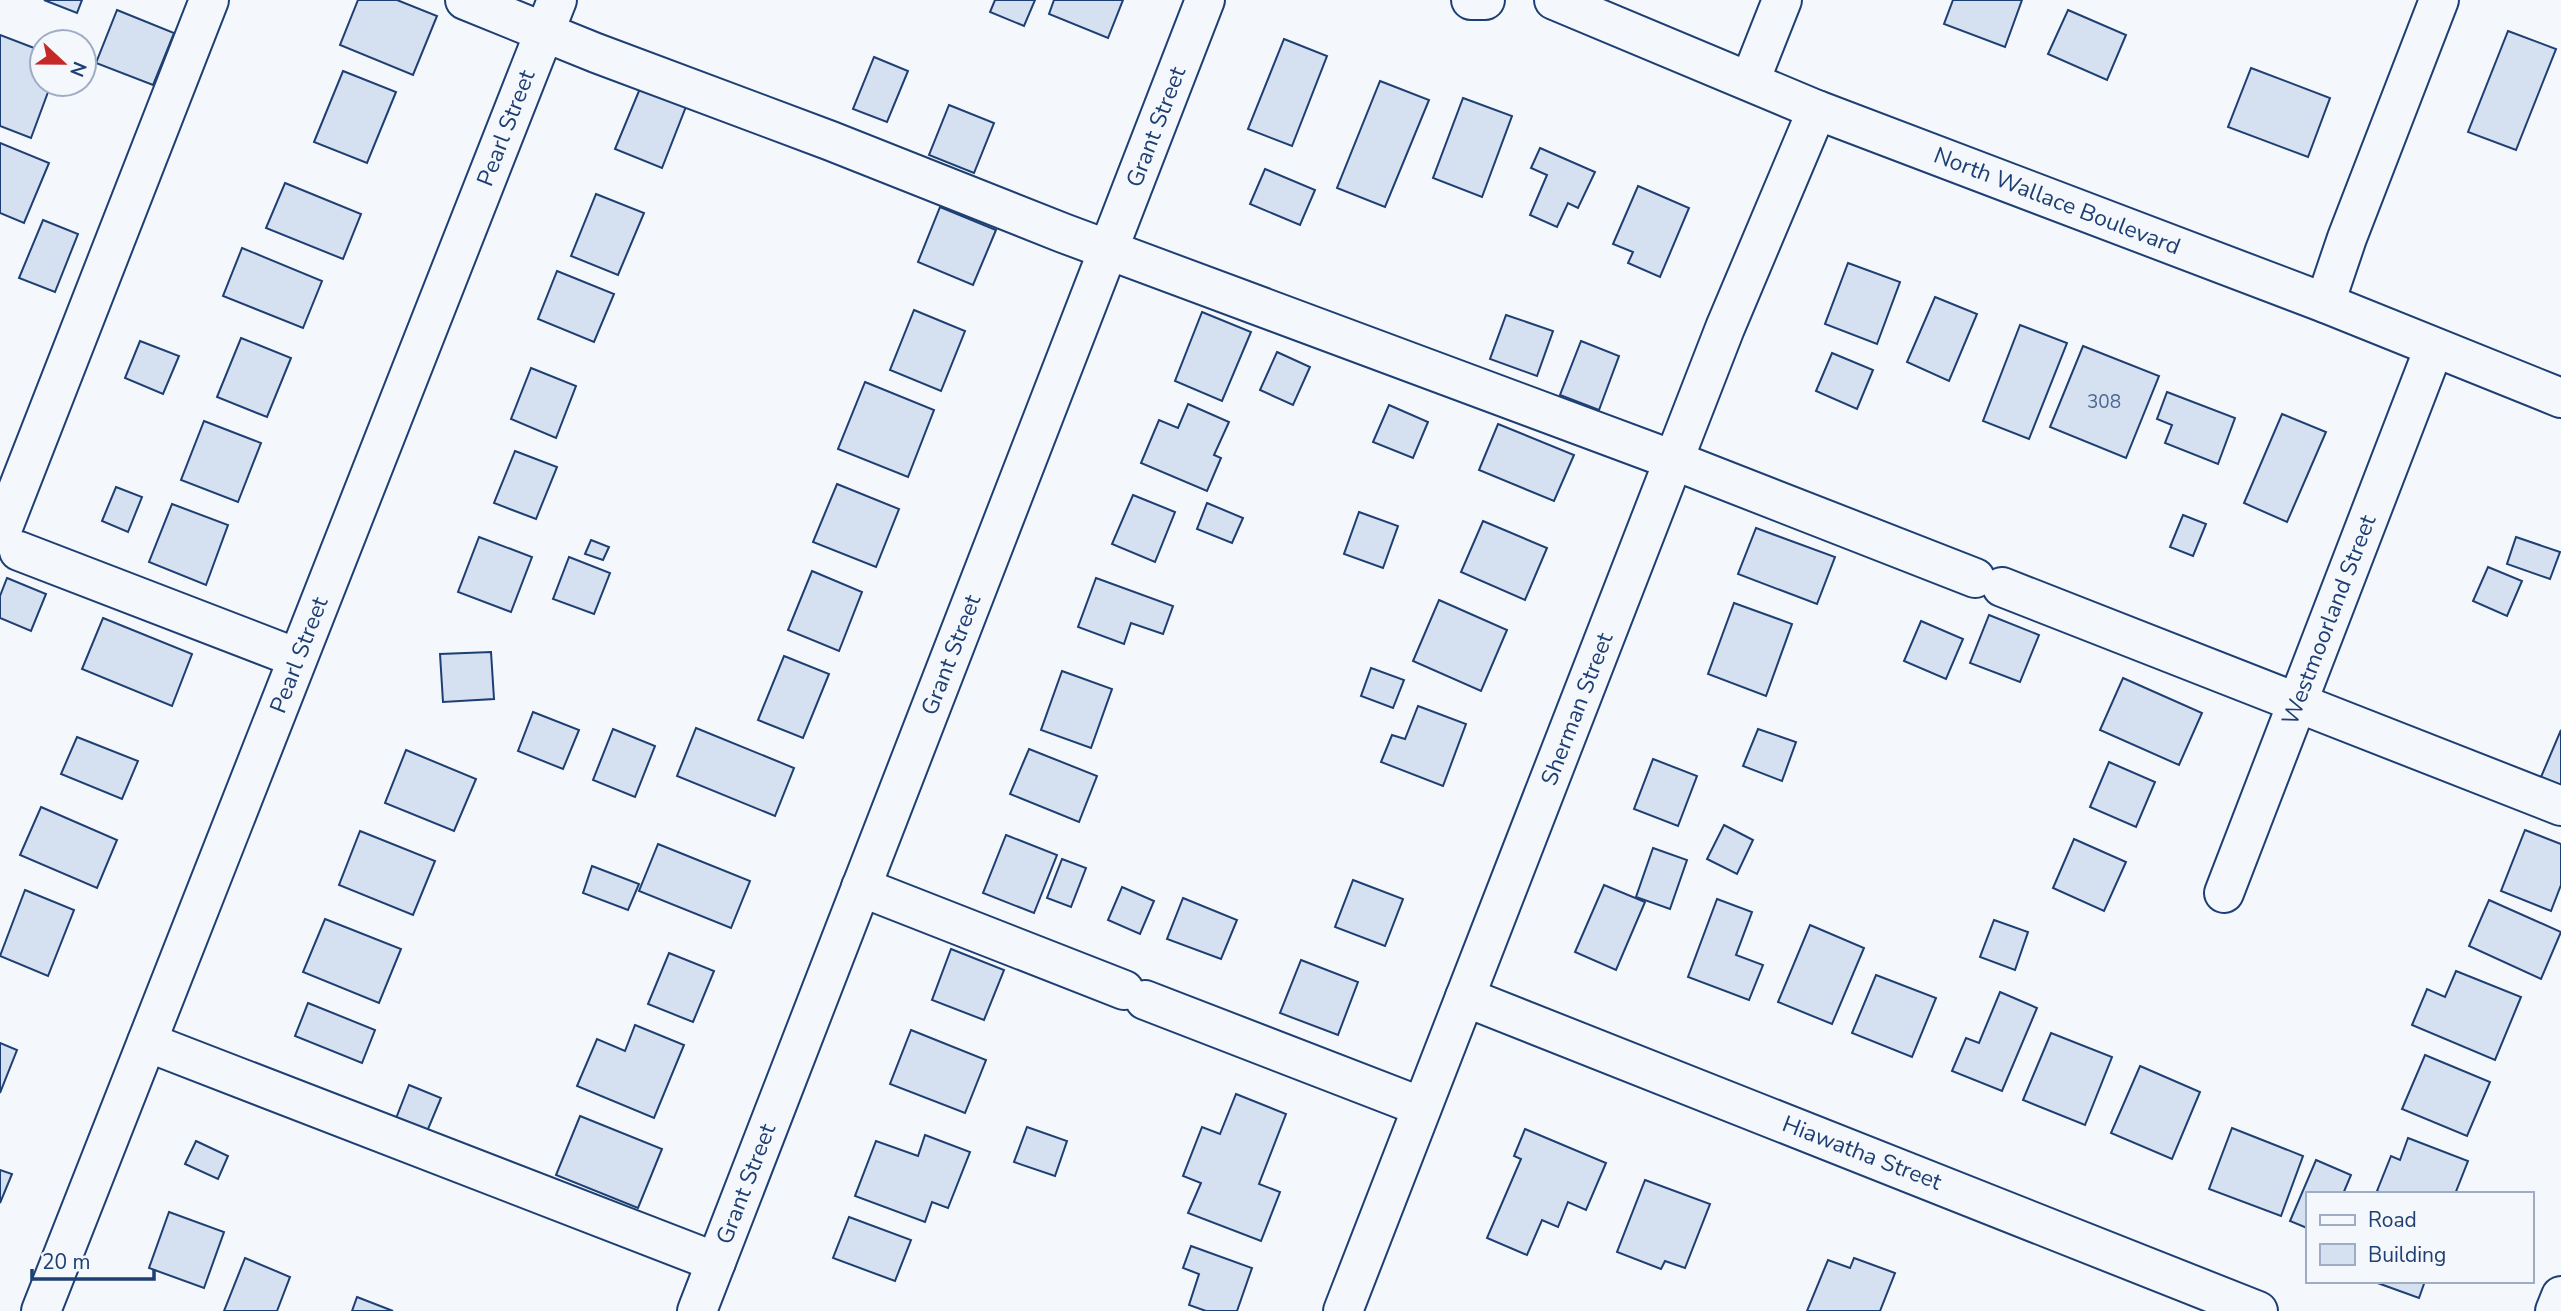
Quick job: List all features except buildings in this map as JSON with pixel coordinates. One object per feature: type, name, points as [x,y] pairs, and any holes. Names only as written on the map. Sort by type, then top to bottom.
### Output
[{"type":"street","points":[[209,0],[10,543],[298,658]]},
{"type":"street","points":[[464,0],[550,16],[596,53],[831,141],[1108,250],[1673,460],[2561,806]]},
{"type":"street","name":"Grant Street","points":[[698,1311],[1205,0]]},
{"type":"street","points":[[1471,0],[1485,0]]},
{"type":"street","name":"North Wallace Boulevard","points":[[1554,0],[1817,110],[2325,303],[2561,398]]},
{"type":"street","points":[[1750,81],[1782,0]]},
{"type":"street","points":[[2325,303],[2440,0]]},
{"type":"street","name":"Pearl Street","points":[[41,1311],[550,16]]},
{"type":"street","name":"Sherman Street","points":[[1343,1311],[1673,460],[1817,110]]},
{"type":"street","name":"Westmoorland Street","points":[[2224,893],[2434,348]]},
{"type":"street","points":[[862,887],[1422,1107]]},
{"type":"street","name":"Hiawatha Street","points":[[1465,997],[2258,1311]]},
{"type":"street","points":[[146,1042],[716,1262]]},
{"type":"street","points":[[2555,1311],[2561,1296]]}]
